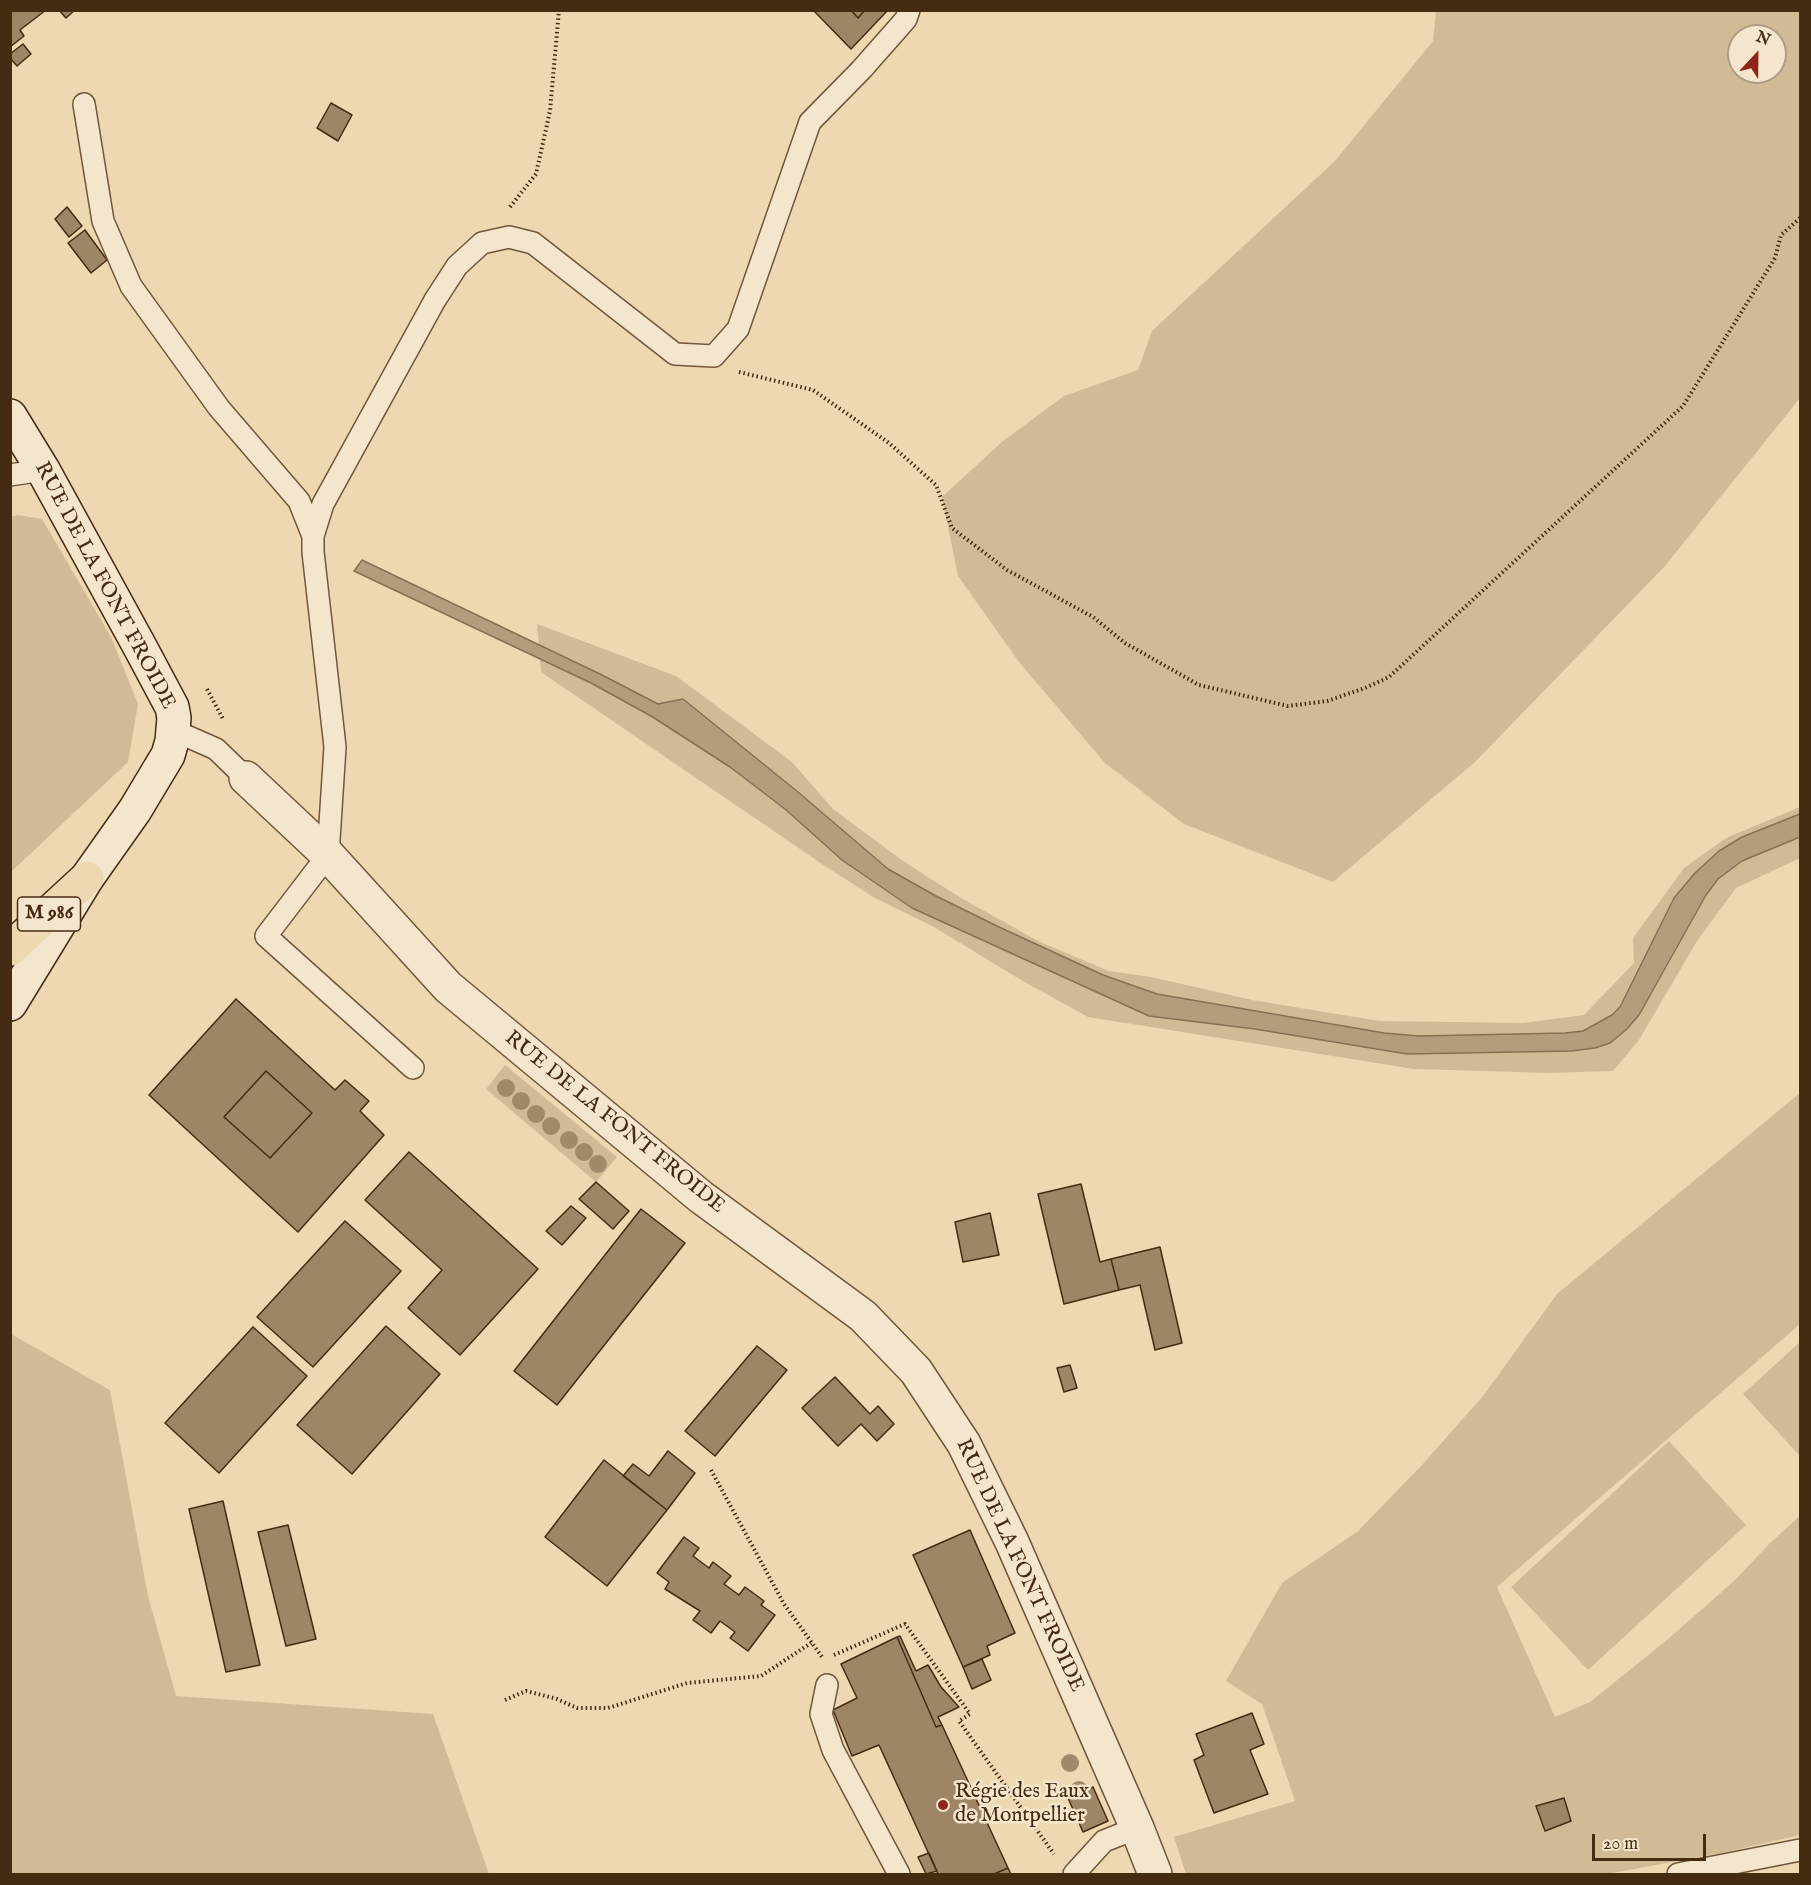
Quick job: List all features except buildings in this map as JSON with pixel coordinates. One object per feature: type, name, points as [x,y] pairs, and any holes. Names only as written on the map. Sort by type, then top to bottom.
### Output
[{"type":"main road","name":"M 986","points":[[10,949],[87,878]]},
{"type":"street","name":"RUE DE LA FONT FROIDE","points":[[10,416],[43,470],[172,707],[173,730]]},
{"type":"street","points":[[10,1004],[87,878],[135,810],[168,755],[173,730]]},
{"type":"street","name":"RUE DE LA FONT FROIDE","points":[[246,778],[328,855],[448,987],[701,1197],[863,1316],[916,1371],[964,1443],[1012,1542],[1137,1828],[1155,1875]]},
{"type":"street","points":[[10,970],[87,878]]},
{"type":"lane","points":[[413,1068],[267,936],[328,855],[335,747],[313,552],[313,536],[323,504],[435,300],[457,266],[482,243],[509,237],[533,243],[675,354],[714,356],[738,328],[810,122],[862,69],[906,19],[909,10]]},
{"type":"lane","points":[[84,104],[103,221],[131,286],[219,408],[299,501],[313,536]]},
{"type":"lane","points":[[10,476],[43,470]]},
{"type":"lane","name":"RUE DE LA FONT FROIDE","points":[[173,730],[216,749],[246,778]]},
{"type":"lane","points":[[827,1685],[821,1714],[833,1750],[899,1875]]},
{"type":"lane","points":[[1074,1875],[1104,1841],[1137,1828]]},
{"type":"lane","points":[[1678,1875],[1800,1850]]},
{"type":"path","points":[[495,241],[511,206],[536,174],[550,111],[559,10]]},
{"type":"path","points":[[736,371],[813,390],[889,443],[936,485],[952,528],[1007,570],[1093,616],[1125,644],[1200,685],[1288,706],[1327,701],[1389,677],[1683,406],[1775,258],[1781,236],[1800,218]]},
{"type":"path","points":[[711,1470],[784,1604],[824,1659],[905,1624],[970,1714],[959,1721],[1056,1855]]},
{"type":"path","points":[[506,1700],[526,1691],[557,1699],[577,1708],[608,1708],[687,1683],[761,1676],[811,1643]]},
{"type":"shaded area","points":[[1436,11],[1800,11],[1800,398],[1665,566],[1475,762],[1333,882],[1184,824],[1105,763],[1019,662],[958,576],[942,497],[1003,441],[1064,396],[1138,370],[1152,331],[1335,161],[1433,41]]},
{"type":"shaded area","points":[[18,515],[42,519],[111,637],[138,704],[128,762],[11,872],[10,517]]},
{"type":"shaded area","points":[[362,560],[658,704],[683,699],[798,792],[888,869],[999,927],[1103,975],[1157,994],[1384,1033],[1419,1036],[1583,1031],[1612,1015],[1620,1007],[1674,898],[1695,873],[1719,851],[1742,837],[1800,814],[1800,837],[1742,861],[1718,879],[1706,895],[1639,1015],[1610,1043],[1595,1048],[1571,1051],[1407,1054],[1255,1029],[1149,1016],[912,908],[842,860],[785,809],[730,767],[651,716],[591,683],[354,571]]},
{"type":"shaded area","points":[[537,624],[676,676],[792,762],[833,809],[903,861],[961,898],[1040,942],[1109,971],[1151,977],[1252,1000],[1379,1021],[1523,1023],[1584,1015],[1634,963],[1633,938],[1684,868],[1726,838],[1800,807],[1800,858],[1736,888],[1697,941],[1639,1040],[1613,1071],[1549,1073],[1414,1069],[1088,1017],[1021,980],[934,927],[873,897],[541,672]]},
{"type":"shaded area","points":[[505,1065],[617,1157],[596,1182],[486,1089]]},
{"type":"shaded area","points":[[1800,1093],[1800,1324],[1497,1587],[1555,1717],[1590,1702],[1667,1640],[1734,1581],[1771,1542],[1800,1516],[1800,1835],[1726,1852],[1607,1874],[1186,1874],[1174,1837],[1295,1801],[1262,1704],[1226,1681],[1282,1583],[1358,1531],[1422,1465],[1483,1396],[1557,1294]]},
{"type":"shaded area","points":[[11,1334],[110,1390],[148,1596],[176,1696],[433,1714],[489,1874],[11,1874]]},
{"type":"shaded area","points":[[1800,1342],[1800,1456],[1743,1394]]},
{"type":"shaded area","points":[[1669,1441],[1746,1525],[1588,1670],[1511,1587]]},
{"type":"place","name":"Régie des Eaux de Montpellier","points":[[943,1805]]}]
